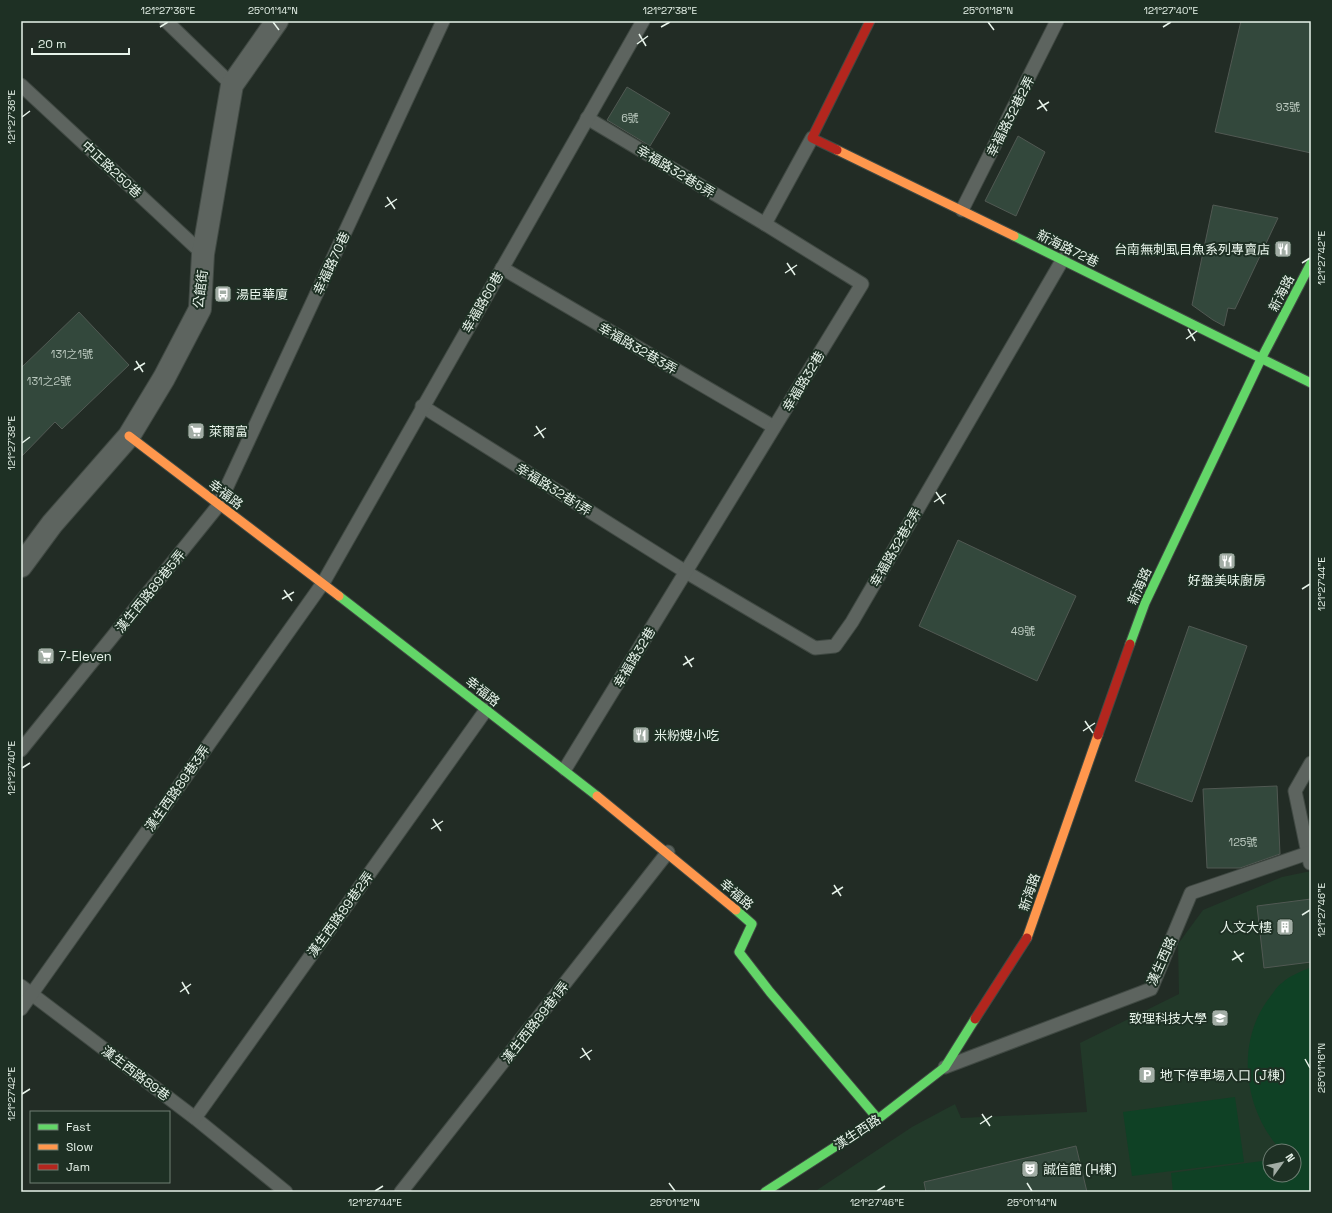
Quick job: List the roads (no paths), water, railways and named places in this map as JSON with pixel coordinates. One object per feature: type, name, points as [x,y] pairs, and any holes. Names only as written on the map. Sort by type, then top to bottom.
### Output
[{"type":"street","name":"公館街","points":[[21,566],[52,524],[128,436],[164,378],[200,309],[203,254],[232,85],[277,21]]},
{"type":"street","points":[[812,138],[870,21]]},
{"type":"street","name":"新海路72巷","points":[[812,138],[962,210],[1311,383]]},
{"type":"street","name":"新海路","points":[[1028,935],[1145,603],[1261,359],[1311,263]]},
{"type":"street","name":"幸福路","points":[[128,436],[218,506],[323,583],[486,710],[565,769],[668,852],[752,924],[739,952],[770,992],[878,1118]]},
{"type":"street","name":"漢生西路","points":[[765,1192],[878,1118],[945,1067],[1028,935]]},
{"type":"lane","points":[[166,21],[232,85]]},
{"type":"lane","name":"幸福路70巷","points":[[218,506],[443,21]]},
{"type":"lane","name":"幸福路60巷","points":[[323,583],[422,406],[643,21]]},
{"type":"lane","name":"幸福路32巷2弄","points":[[962,210],[1057,21]]},
{"type":"lane","name":"中正路250巷","points":[[21,85],[203,254]]},
{"type":"lane","name":"幸福路32巷5弄","points":[[587,118],[765,224]]},
{"type":"lane","points":[[765,224],[812,138]]},
{"type":"lane","name":"幸福路32巷","points":[[565,769],[862,284],[765,224]]},
{"type":"lane","name":"幸福路32巷2弄","points":[[686,572],[815,648],[835,646],[852,622],[1063,260]]},
{"type":"lane","name":"幸福路32巷3弄","points":[[502,268],[774,427]]},
{"type":"lane","name":"幸福路32巷1弄","points":[[422,406],[686,572]]},
{"type":"lane","name":"漢生西路89巷5弄","points":[[21,750],[218,506]]},
{"type":"lane","name":"漢生西路89巷3弄","points":[[21,1009],[26,990],[323,583]]},
{"type":"lane","name":"漢生西路89巷2弄","points":[[195,1118],[486,710]]},
{"type":"lane","points":[[1310,856],[1295,791],[1311,763]]},
{"type":"lane","name":"漢生西路89巷1弄","points":[[401,1192],[668,852]]},
{"type":"lane","name":"漢生西路","points":[[945,1067],[1151,989],[1190,893],[1310,856]]},
{"type":"lane","name":"漢生西路89巷","points":[[26,990],[195,1118],[286,1192]]},
{"type":"place","name":"台南無刺虱目魚系列專賣店","points":[[1283,249]]},
{"type":"place","name":"湯臣華廈","points":[[223,294]]},
{"type":"place","name":"萊爾富","points":[[196,431]]},
{"type":"place","name":"好盤美味廚房","points":[[1227,561]]},
{"type":"place","name":"7-Eleven","points":[[46,656]]},
{"type":"place","name":"米粉嫂小吃","points":[[641,735]]},
{"type":"place","name":"人文大樓","points":[[1285,927]]},
{"type":"place","name":"致理科技大學","points":[[1220,1018]]},
{"type":"place","name":"地下停車場入口 (J棟)","points":[[1147,1075]]},
{"type":"place","name":"誠信館 (H棟)","points":[[1030,1169]]}]
